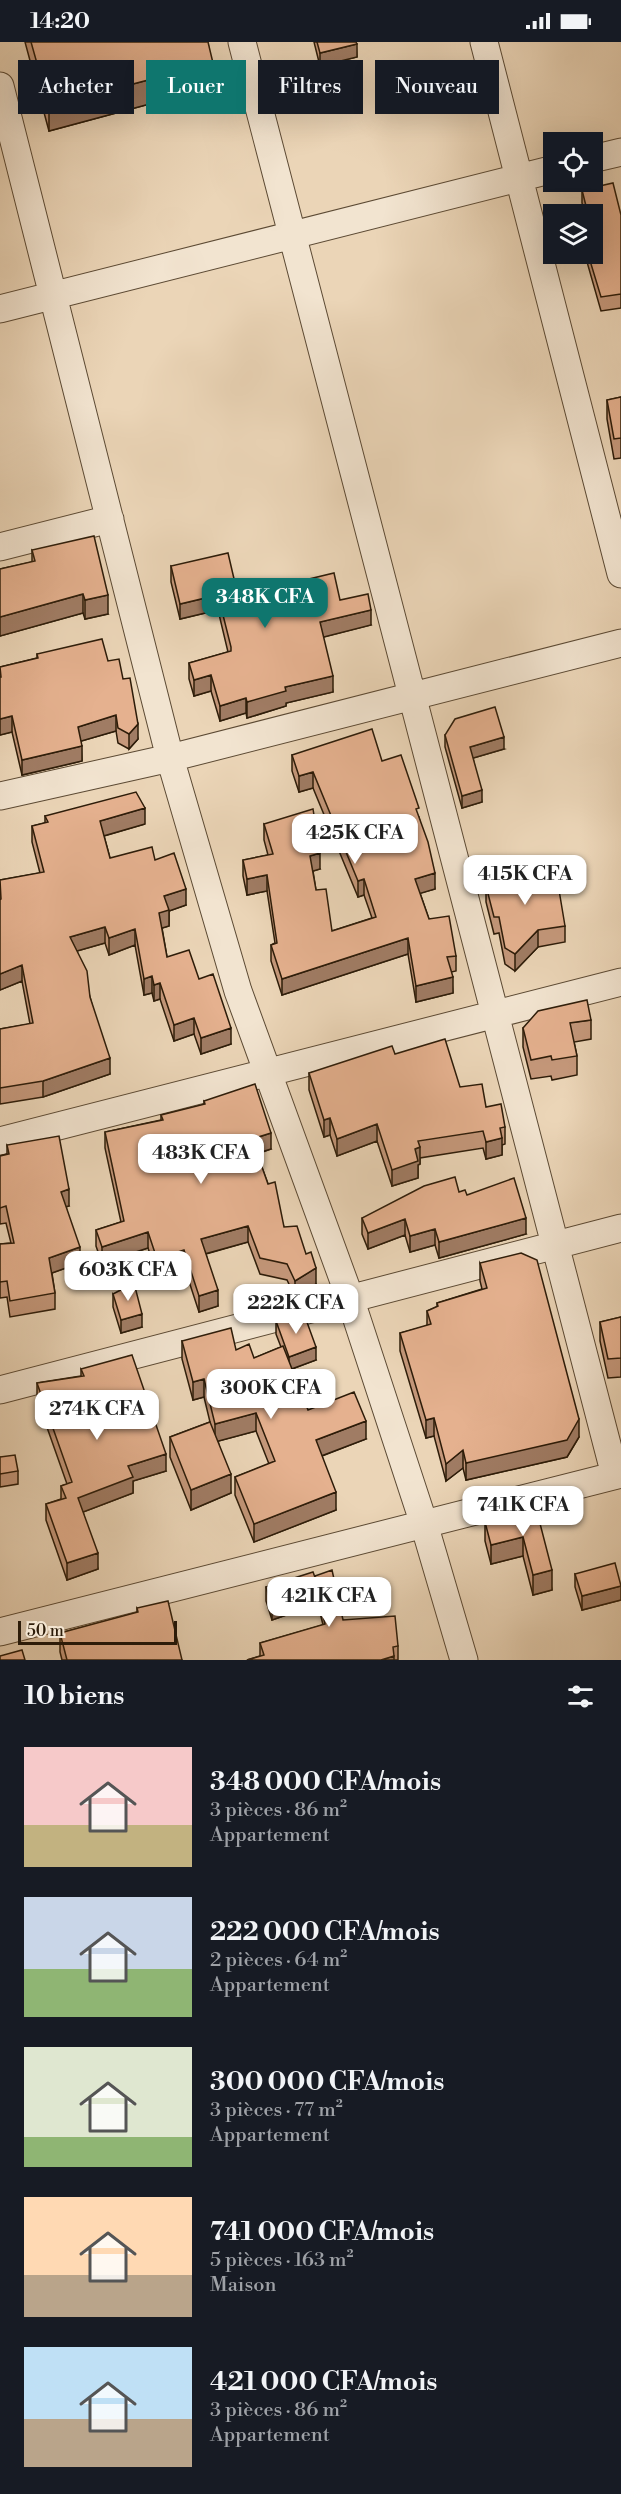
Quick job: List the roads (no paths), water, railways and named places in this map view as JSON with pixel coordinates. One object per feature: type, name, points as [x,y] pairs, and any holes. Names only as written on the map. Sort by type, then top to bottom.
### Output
[{"type":"street","points":[[0,1632],[618,1474],[555,1245],[242,42]]},
{"type":"street","points":[[484,42],[621,573]]},
{"type":"street","points":[[0,87],[8,154],[53,296],[170,758],[238,990],[350,1298],[424,1524],[464,1660]]},
{"type":"street","points":[[603,156],[621,152]]},
{"type":"street","points":[[0,309],[543,172]]},
{"type":"street","points":[[0,547],[110,519]]},
{"type":"street","points":[[0,796],[170,758],[621,643]]},
{"type":"street","points":[[0,1141],[621,982]]},
{"type":"street","points":[[0,1390],[621,1227]]}]
